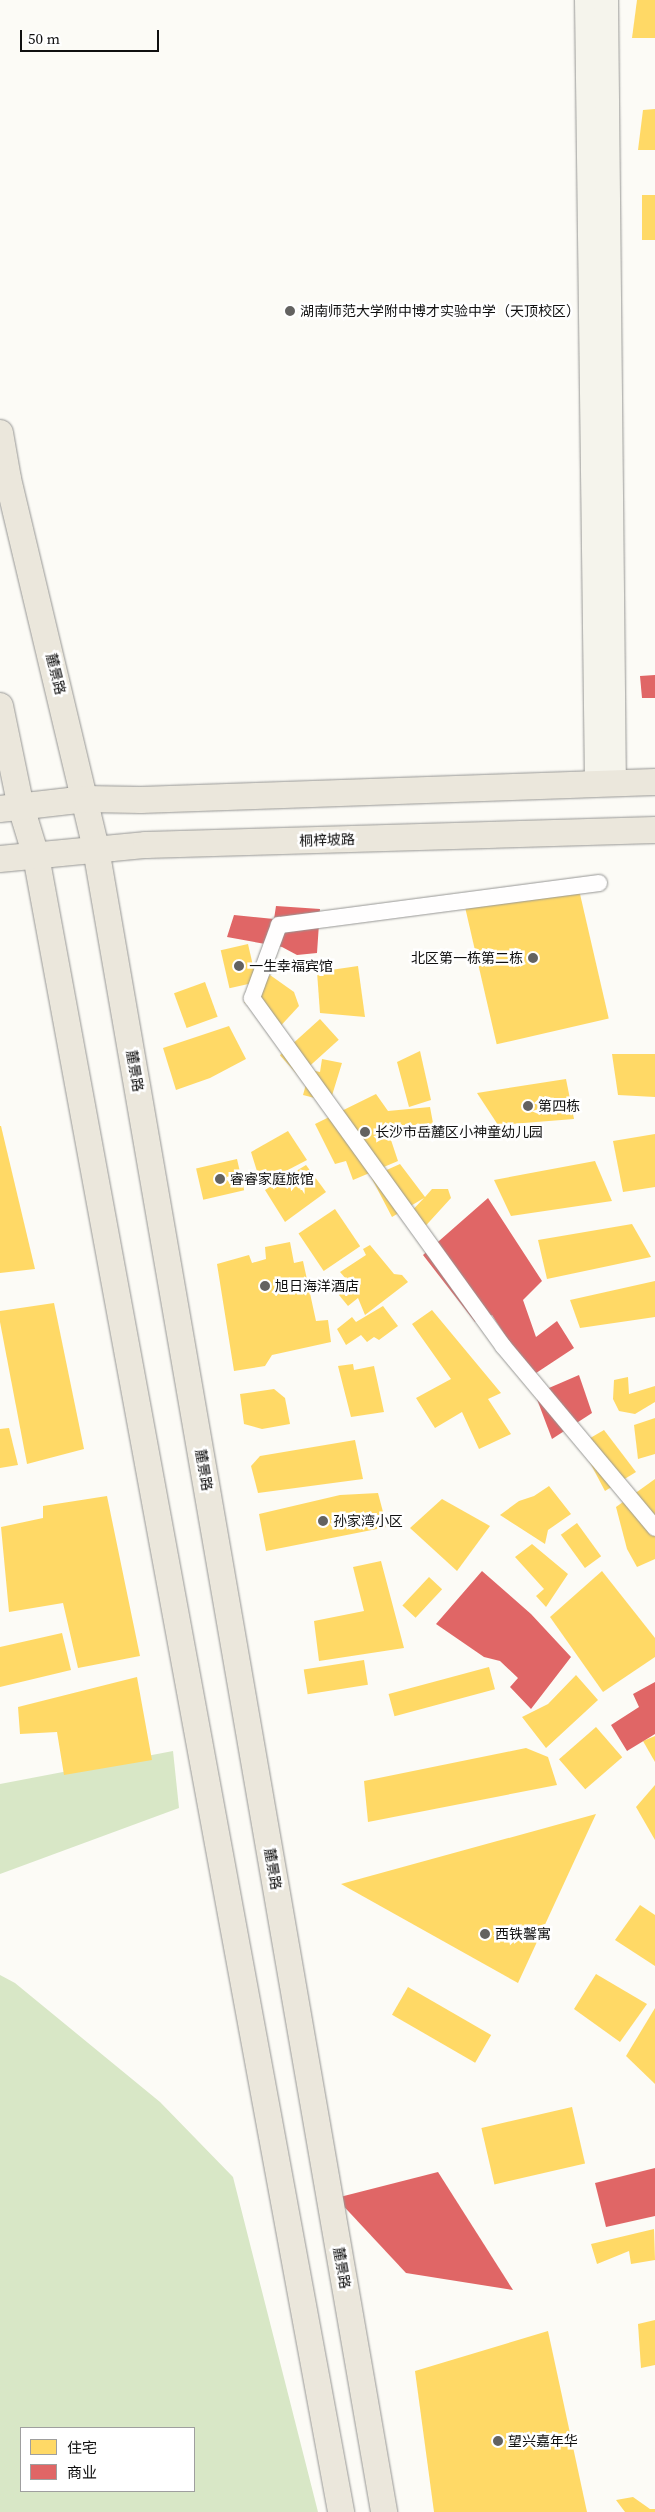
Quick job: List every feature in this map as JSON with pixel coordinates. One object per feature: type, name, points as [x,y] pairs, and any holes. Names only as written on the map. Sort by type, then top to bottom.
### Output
[{"type":"main road","name":"麓景路","points":[[0,433],[8,479],[86,799],[96,849],[384,2512]]},
{"type":"main road","points":[[0,706],[10,808],[36,856],[341,2512]]},
{"type":"main road","points":[[10,808],[86,799],[151,800],[655,782]]},
{"type":"main road","name":"桐梓坡路","points":[[0,860],[146,845],[655,830]]},
{"type":"street","points":[[587,0],[606,784]]},
{"type":"street","points":[[606,0],[606,784]]},
{"type":"street","points":[[599,883],[279,925],[252,998],[503,1346],[655,1528]]},
{"type":"green space","points":[[173,1751],[179,1808],[0,1874],[0,1784]]},
{"type":"green space","points":[[0,1975],[15,1983],[160,2102],[233,2177],[318,2512],[0,2512]]},
{"type":"building: 住宅","points":[[637,0],[655,0],[655,38],[632,38]]},
{"type":"building: 住宅","points":[[655,109],[655,150],[638,150],[643,110]]},
{"type":"building: 住宅","points":[[642,195],[655,195],[655,240],[642,240]]},
{"type":"building: 住宅","name":"北区第一栋第二栋","points":[[577,881],[609,1018],[497,1044],[465,907]]},
{"type":"building: 住宅","name":"一生幸福宾馆","points":[[248,944],[257,982],[229,988],[221,950]]},
{"type":"building: 住宅","points":[[358,966],[365,1017],[320,1013],[317,972]]},
{"type":"building: 住宅","points":[[270,975],[294,992],[299,1006],[275,1032],[244,1002]]},
{"type":"building: 住宅","points":[[205,982],[218,1017],[187,1028],[174,993]]},
{"type":"building: 住宅","points":[[320,1019],[339,1040],[299,1076],[280,1055]]},
{"type":"building: 住宅","points":[[229,1026],[246,1059],[210,1078],[176,1090],[163,1048]]},
{"type":"building: 住宅","points":[[420,1051],[431,1100],[409,1107],[397,1062]]},
{"type":"building: 住宅","points":[[612,1054],[655,1054],[655,1097],[618,1095]]},
{"type":"building: 住宅","points":[[322,1059],[342,1063],[330,1102],[303,1095],[310,1070],[320,1072]]},
{"type":"building: 住宅","name":"第四栋","points":[[566,1079],[574,1119],[498,1125],[477,1093]]},
{"type":"building: 住宅","name":"长沙市岳麓区小神童幼儿园","points":[[376,1094],[388,1111],[430,1107],[433,1123],[391,1140],[398,1161],[353,1180],[346,1161],[335,1164],[315,1124]]},
{"type":"building: 住宅","points":[[1,1126],[35,1269],[0,1273]]},
{"type":"building: 住宅","points":[[288,1131],[307,1160],[261,1184],[251,1152]]},
{"type":"building: 住宅","points":[[655,1134],[655,1187],[623,1192],[613,1141]]},
{"type":"building: 住宅","name":"睿睿家庭旅馆","points":[[237,1159],[244,1190],[203,1200],[196,1168]]},
{"type":"building: 住宅","points":[[595,1161],[612,1201],[511,1216],[494,1180]]},
{"type":"building: 住宅","points":[[400,1164],[425,1197],[432,1189],[448,1189],[451,1198],[420,1232],[405,1218],[424,1198],[392,1217],[371,1177]]},
{"type":"building: 住宅","points":[[306,1165],[326,1192],[285,1222],[265,1190]]},
{"type":"building: 住宅","points":[[335,1209],[360,1246],[324,1271],[299,1234]]},
{"type":"building: 住宅","points":[[632,1224],[651,1257],[547,1279],[538,1240]]},
{"type":"building: 住宅","name":"旭日海洋酒店","points":[[290,1242],[294,1263],[303,1261],[316,1321],[328,1320],[331,1342],[272,1355],[265,1366],[234,1371],[217,1264],[249,1255],[252,1263],[266,1259],[265,1247]]},
{"type":"building: 住宅","points":[[370,1245],[394,1274],[402,1275],[408,1282],[365,1315],[358,1298],[348,1306],[339,1295],[353,1287],[340,1272],[366,1255],[363,1249]]},
{"type":"building: 住宅","points":[[655,1281],[655,1317],[580,1328],[570,1300]]},
{"type":"building: 住宅","points":[[54,1303],[84,1449],[27,1464],[0,1322],[0,1311]]},
{"type":"building: 住宅","points":[[383,1306],[398,1326],[379,1340],[374,1337],[367,1342],[361,1335],[346,1345],[337,1329],[352,1317],[356,1322]]},
{"type":"building: 住宅","points":[[432,1310],[501,1393],[488,1399],[511,1434],[479,1449],[462,1412],[435,1428],[416,1398],[451,1379],[412,1324]]},
{"type":"building: 住宅","points":[[353,1364],[354,1370],[374,1366],[384,1412],[351,1417],[338,1366]]},
{"type":"building: 住宅","points":[[628,1377],[629,1394],[655,1386],[655,1402],[635,1414],[619,1411],[613,1399],[614,1380]]},
{"type":"building: 住宅","points":[[274,1389],[285,1398],[290,1424],[262,1429],[244,1424],[240,1394]]},
{"type":"building: 住宅","points":[[655,1418],[655,1454],[638,1459],[634,1425]]},
{"type":"building: 住宅","points":[[9,1428],[18,1465],[0,1468],[0,1429]]},
{"type":"building: 住宅","points":[[604,1430],[636,1472],[605,1491],[580,1444]]},
{"type":"building: 住宅","points":[[355,1440],[363,1479],[258,1493],[251,1466],[260,1456]]},
{"type":"building: 住宅","points":[[655,1479],[655,1559],[637,1567],[627,1549],[616,1507]]},
{"type":"building: 住宅","points":[[549,1486],[571,1514],[548,1530],[545,1544],[500,1515],[519,1501],[534,1496]]},
{"type":"building: 住宅","name":"孙家湾小区","points":[[378,1493],[387,1527],[266,1551],[259,1514],[340,1495]]},
{"type":"building: 住宅","points":[[107,1496],[140,1656],[78,1668],[63,1603],[9,1612],[1,1527],[43,1518],[43,1506]]},
{"type":"building: 住宅","points":[[442,1499],[490,1526],[457,1571],[410,1528]]},
{"type":"building: 住宅","points":[[577,1523],[601,1556],[585,1568],[561,1535]]},
{"type":"building: 住宅","points":[[532,1544],[568,1574],[546,1607],[536,1596],[544,1589],[515,1557]]},
{"type":"building: 住宅","points":[[381,1561],[404,1648],[319,1661],[314,1621],[364,1611],[353,1567]]},
{"type":"building: 住宅","points":[[602,1571],[655,1638],[655,1657],[603,1692],[550,1617]]},
{"type":"building: 住宅","points":[[429,1577],[442,1589],[416,1618],[402,1606]]},
{"type":"building: 住宅","points":[[62,1633],[71,1670],[0,1687],[0,1647]]},
{"type":"building: 住宅","points":[[364,1660],[368,1685],[308,1694],[304,1670]]},
{"type":"building: 住宅","points":[[489,1667],[495,1689],[394,1716],[389,1694]]},
{"type":"building: 住宅","points":[[576,1675],[598,1700],[546,1748],[522,1717],[548,1704]]},
{"type":"building: 住宅","points":[[137,1677],[152,1760],[64,1775],[57,1732],[20,1734],[18,1707]]},
{"type":"building: 住宅","points":[[596,1727],[622,1757],[585,1789],[559,1759]]},
{"type":"building: 住宅","points":[[655,1736],[655,1762],[643,1741]]},
{"type":"building: 住宅","points":[[526,1748],[548,1757],[557,1785],[368,1822],[364,1781]]},
{"type":"building: 住宅","points":[[655,1785],[655,1840],[636,1807]]},
{"type":"building: 住宅","name":"西铁馨寓","points":[[596,1814],[518,1983],[341,1884]]},
{"type":"building: 住宅","points":[[640,1905],[655,1915],[655,1966],[615,1940]]},
{"type":"building: 住宅","points":[[596,1974],[647,2004],[620,2042],[574,2009]]},
{"type":"building: 住宅","points":[[408,1987],[491,2035],[475,2063],[392,2015]]},
{"type":"building: 住宅","points":[[655,2008],[655,2084],[626,2056]]},
{"type":"building: 住宅","points":[[572,2107],[585,2164],[494,2184],[481,2128]]},
{"type":"building: 住宅","points":[[654,2229],[655,2260],[631,2264],[629,2251],[597,2264],[591,2244]]},
{"type":"building: 住宅","points":[[655,2320],[655,2365],[641,2368],[638,2324]]},
{"type":"building: 住宅","name":"望兴嘉年华","points":[[548,2331],[587,2512],[434,2512],[415,2371]]},
{"type":"building: 住宅","points":[[633,2497],[650,2509],[655,2509],[655,2512],[625,2512],[616,2500]]},
{"type":"building: 商业","points":[[655,675],[655,698],[642,698],[640,676]]},
{"type":"building: 商业","points":[[276,906],[320,909],[317,953],[297,955],[282,947],[227,937],[234,915],[274,919]]},
{"type":"building: 商业","points":[[488,1198],[542,1281],[523,1300],[536,1337],[557,1321],[574,1348],[524,1381],[512,1346],[492,1315],[475,1322],[423,1255]]},
{"type":"building: 商业","points":[[579,1375],[592,1413],[552,1439],[535,1394]]},
{"type":"building: 商业","points":[[482,1571],[531,1614],[571,1657],[531,1709],[510,1687],[518,1678],[500,1661],[484,1657],[436,1624]]},
{"type":"building: 商业","points":[[655,1682],[655,1734],[627,1751],[611,1725],[639,1707],[633,1694]]},
{"type":"building: 商业","points":[[655,2168],[655,2216],[606,2227],[595,2183]]},
{"type":"building: 商业","points":[[438,2172],[513,2290],[406,2273],[336,2198]]},
{"type":"place","name":"湖南师范大学附中博才实验中学（天顶校区）","points":[[290,311]]},
{"type":"place","name":"北区第一栋第二栋","points":[[533,958]]},
{"type":"place","name":"一生幸福宾馆","points":[[239,966]]},
{"type":"place","name":"第四栋","points":[[528,1106]]},
{"type":"place","name":"长沙市岳麓区小神童幼儿园","points":[[365,1132]]},
{"type":"place","name":"睿睿家庭旅馆","points":[[220,1179]]},
{"type":"place","name":"旭日海洋酒店","points":[[265,1286]]},
{"type":"place","name":"孙家湾小区","points":[[323,1521]]},
{"type":"place","name":"西铁馨寓","points":[[485,1934]]},
{"type":"place","name":"望兴嘉年华","points":[[498,2441]]}]
